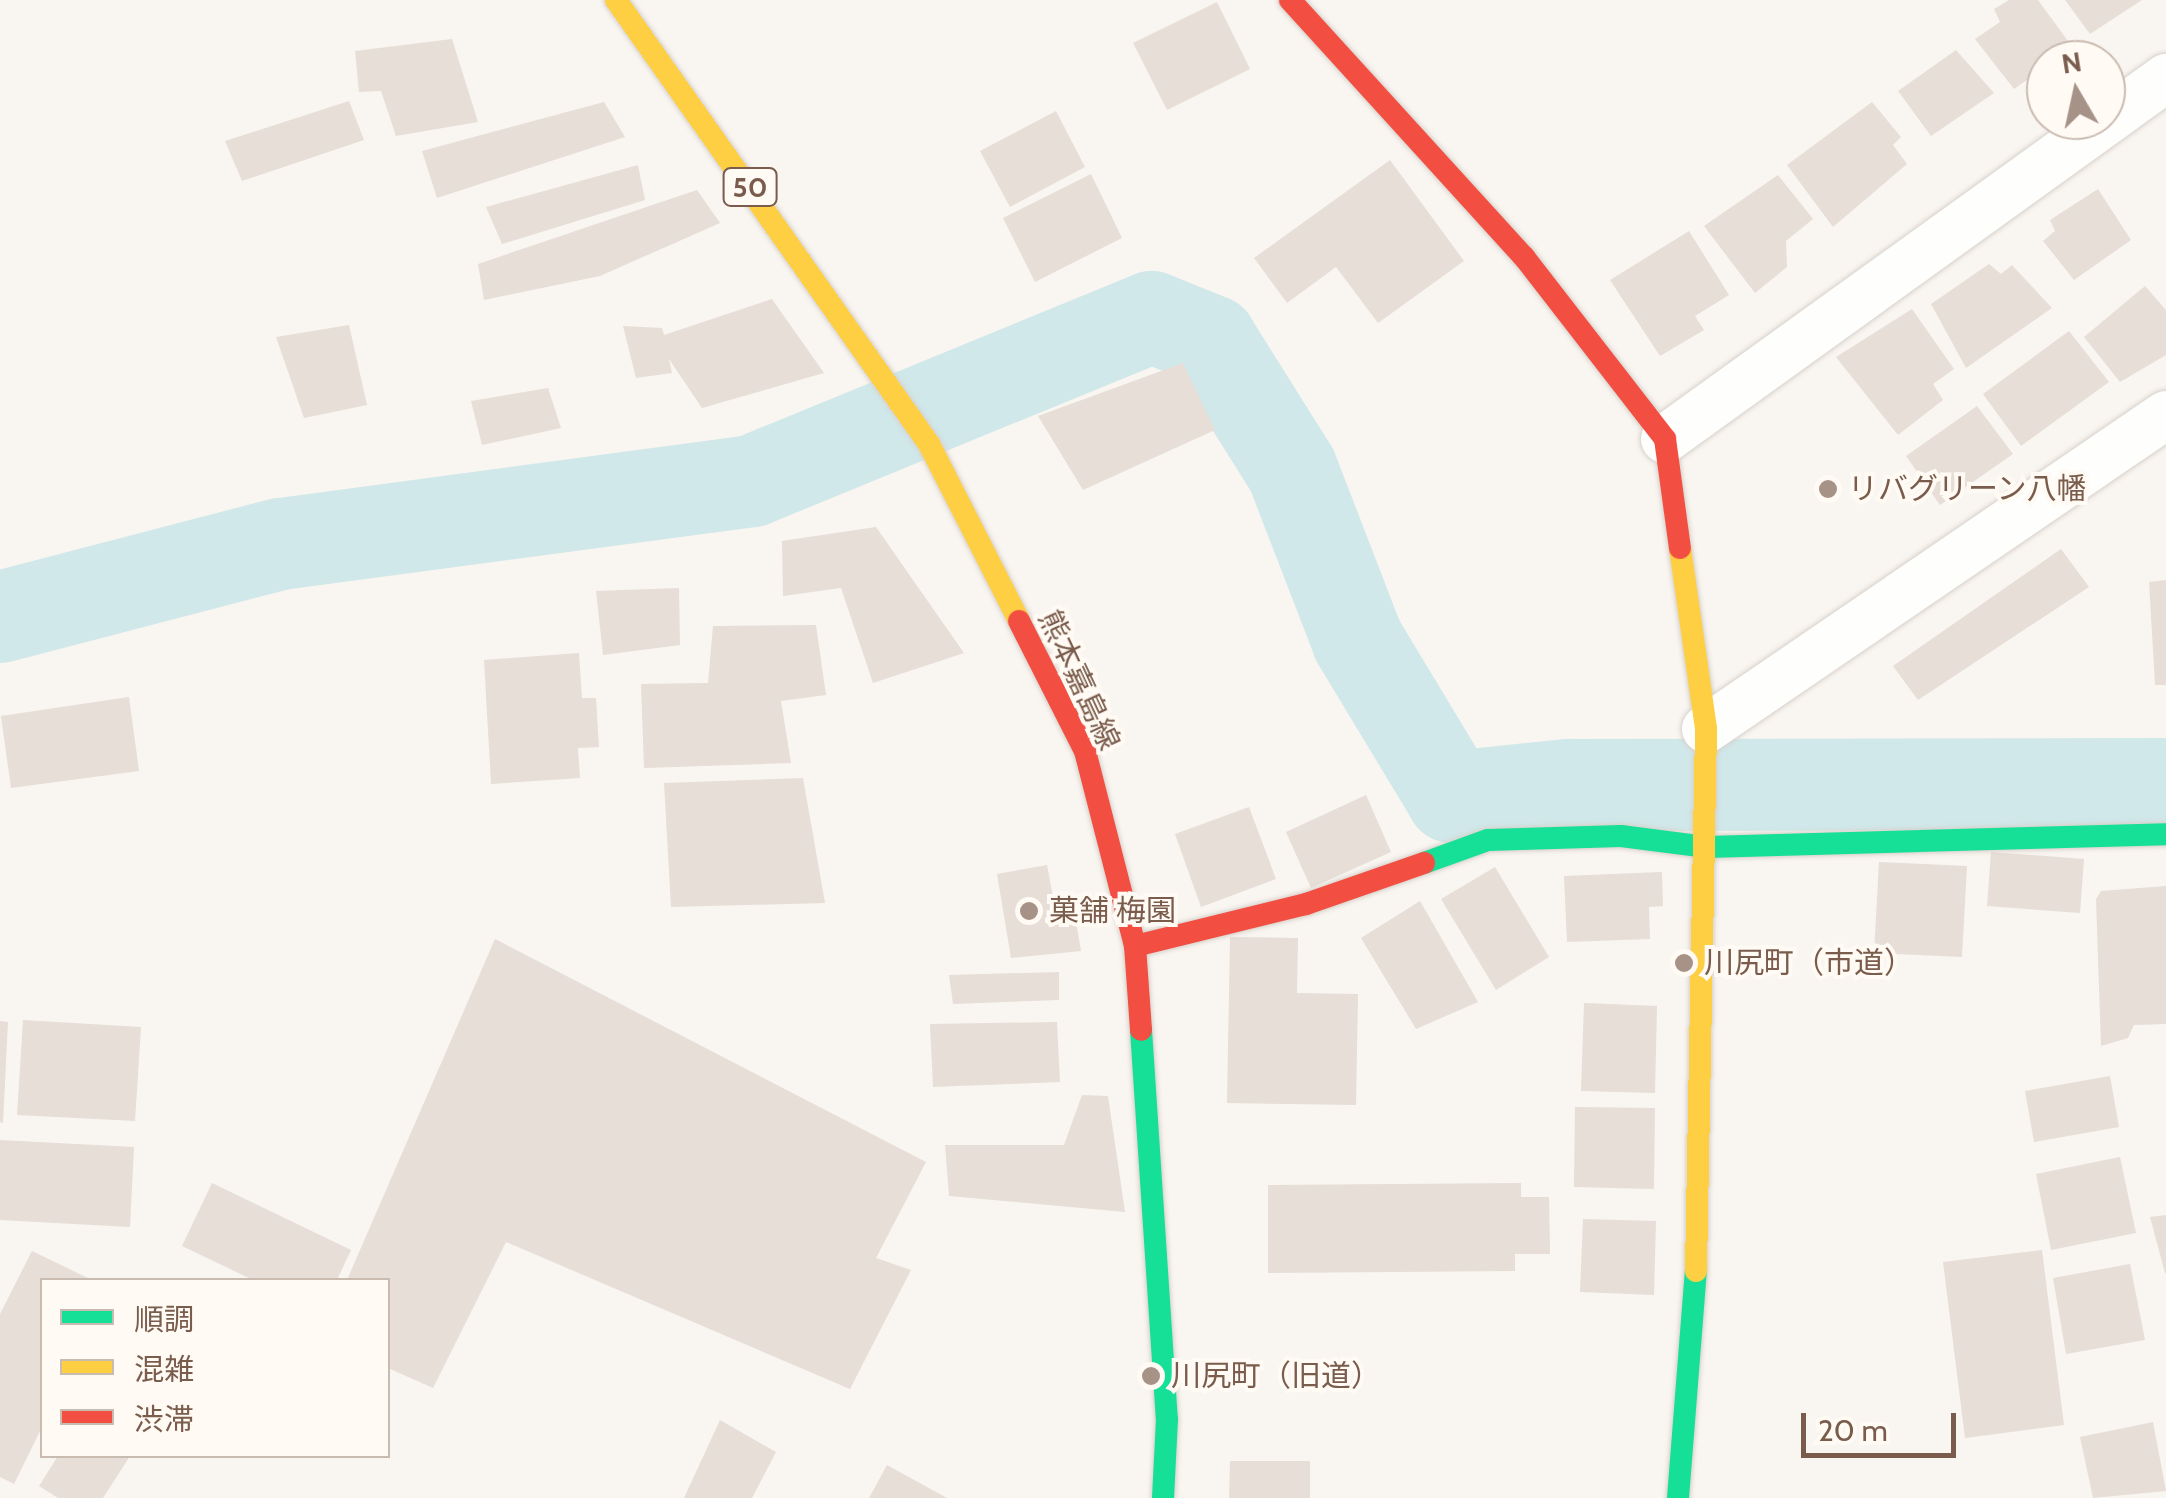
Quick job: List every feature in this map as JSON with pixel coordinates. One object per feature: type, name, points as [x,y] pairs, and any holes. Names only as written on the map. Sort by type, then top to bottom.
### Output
[{"type":"street","name":"熊本嘉島線","points":[[616,0],[884,374],[928,444],[1085,751],[1135,946],[1167,1419],[1164,1498]]},
{"type":"street","points":[[1290,0],[1524,257],[1665,439],[1706,728],[1703,808],[1708,847],[1695,1294],[1678,1498]]},
{"type":"street","points":[[1665,439],[2166,78]]},
{"type":"street","points":[[1706,728],[2166,415]]},
{"type":"street","points":[[1135,946],[1306,904],[1488,840],[1621,836],[1708,847],[2166,834]]},
{"type":"building","points":[[2009,0],[2038,0],[2067,40],[2026,40],[2026,81],[2014,89],[1975,39],[2000,22],[1994,9]]},
{"type":"building","points":[[2065,0],[2142,0],[2090,34]]},
{"type":"building","points":[[1217,2],[1250,69],[1167,110],[1133,43]]},
{"type":"building","points":[[452,39],[478,122],[396,136],[381,91],[359,92],[355,51]]},
{"type":"building","points":[[1956,50],[1994,93],[1931,136],[1898,91]]},
{"type":"building","points":[[349,101],[364,140],[242,181],[225,141]]},
{"type":"building","points":[[604,102],[625,137],[437,198],[422,151]]},
{"type":"building","points":[[1872,102],[1901,137],[1893,145],[1907,164],[1833,227],[1787,165]]},
{"type":"building","points":[[1056,111],[1085,167],[1010,207],[980,151]]},
{"type":"building","points":[[1390,160],[1464,261],[1378,323],[1336,267],[1287,303],[1254,258]]},
{"type":"building","points":[[638,165],[645,200],[502,244],[486,207]]},
{"type":"building","points":[[1091,174],[1122,238],[1035,282],[1003,218]]},
{"type":"building","points":[[1778,175],[1813,219],[1786,241],[1787,267],[1755,293],[1704,226]]},
{"type":"building","points":[[2098,189],[2131,240],[2074,280],[2043,241],[2055,231],[2050,220]]},
{"type":"building","points":[[697,190],[720,223],[600,276],[484,300],[478,264]]},
{"type":"building","points":[[1689,231],[1729,295],[1695,316],[1704,330],[1660,356],[1610,280]]},
{"type":"building","points":[[1989,264],[2001,274],[2012,265],[2052,308],[1966,368],[1931,304]]},
{"type":"building","points":[[2145,286],[2166,310],[2166,355],[2120,382],[2084,337]]},
{"type":"building","points":[[772,299],[824,373],[702,408],[669,359],[672,373],[636,378],[623,326],[662,328],[664,335]]},
{"type":"building","points":[[1912,309],[1954,369],[1933,384],[1943,400],[1898,435],[1836,357]]},
{"type":"building","points":[[349,325],[367,405],[304,418],[276,337]]},
{"type":"building","points":[[2069,331],[2109,382],[2021,446],[1983,394]]},
{"type":"building","points":[[1183,363],[1215,430],[1083,490],[1038,416]]},
{"type":"building","points":[[548,388],[561,428],[482,445],[471,401]]},
{"type":"building","points":[[1977,406],[2013,454],[1940,505],[1906,456]]},
{"type":"building","points":[[876,527],[964,653],[873,683],[841,588],[783,596],[782,541]]},
{"type":"building","points":[[2061,549],[2089,587],[1918,700],[1893,666]]},
{"type":"building","points":[[2166,580],[2166,685],[2155,685],[2149,582]]},
{"type":"building","points":[[679,588],[680,645],[603,655],[596,591]]},
{"type":"building","points":[[816,625],[826,695],[781,701],[791,763],[644,768],[641,684],[708,683],[713,626]]},
{"type":"building","points":[[579,653],[582,698],[596,698],[599,747],[578,748],[580,778],[491,784],[484,660]]},
{"type":"building","points":[[129,697],[139,771],[11,788],[1,716]]},
{"type":"building","points":[[803,778],[825,903],[671,907],[664,783]]},
{"type":"building","points":[[1366,795],[1391,852],[1311,888],[1286,832]]},
{"type":"building","points":[[1249,807],[1276,879],[1201,907],[1175,834]]},
{"type":"building","points":[[1991,852],[2084,859],[2080,913],[1987,906]]},
{"type":"building","points":[[1879,862],[1967,866],[1962,957],[1874,953]]},
{"type":"building","name":"菓舗 梅園","points":[[1047,865],[1056,913],[1074,909],[1081,951],[1011,958],[997,874]]},
{"type":"building","points":[[1495,867],[1549,957],[1496,990],[1441,899]]},
{"type":"building","points":[[1662,872],[1663,906],[1649,907],[1650,939],[1567,942],[1564,876]]},
{"type":"building","points":[[2166,886],[2166,1024],[2134,1025],[2128,1038],[2101,1046],[2096,899],[2101,891]]},
{"type":"building","points":[[1420,901],[1478,1002],[1416,1029],[1361,938]]},
{"type":"building","points":[[1230,937],[1298,938],[1297,993],[1358,994],[1356,1105],[1227,1103]]},
{"type":"building","points":[[495,939],[926,1162],[876,1258],[911,1270],[850,1389],[506,1242],[433,1388],[390,1369],[390,1278],[348,1278]]},
{"type":"building","points":[[1059,972],[1059,1000],[953,1004],[949,975]]},
{"type":"building","points":[[1584,1003],[1657,1006],[1655,1093],[1581,1091]]},
{"type":"building","points":[[23,1020],[141,1027],[135,1121],[17,1115]]},
{"type":"building","points":[[0,1021],[8,1022],[3,1123],[0,1122]]},
{"type":"building","points":[[1057,1022],[1060,1082],[933,1087],[930,1024]]},
{"type":"building","points":[[2110,1076],[2119,1127],[2034,1142],[2025,1091]]},
{"type":"building","points":[[1082,1095],[1108,1096],[1125,1212],[949,1196],[945,1145],[1064,1145]]},
{"type":"building","points":[[1575,1107],[1655,1108],[1654,1189],[1574,1187]]},
{"type":"building","points":[[0,1140],[134,1147],[130,1227],[0,1220]]},
{"type":"building","points":[[2120,1157],[2136,1233],[2051,1250],[2036,1174]]},
{"type":"building","points":[[212,1183],[351,1250],[338,1278],[249,1278],[182,1246]]},
{"type":"building","points":[[1521,1183],[1521,1197],[1549,1197],[1550,1254],[1515,1254],[1515,1271],[1268,1273],[1268,1185]]},
{"type":"building","points":[[2166,1215],[2166,1273],[2165,1273],[2150,1217]]},
{"type":"building","points":[[1583,1219],[1656,1221],[1654,1295],[1580,1292]]},
{"type":"building","points":[[2042,1250],[2064,1425],[1965,1438],[1943,1262]]},
{"type":"building","points":[[32,1251],[88,1278],[40,1278],[40,1431],[14,1484],[0,1477],[0,1314]]},
{"type":"building","points":[[2130,1264],[2145,1340],[2066,1354],[2053,1278]]},
{"type":"building","points":[[720,1420],[776,1452],[752,1498],[684,1498]]},
{"type":"building","points":[[2153,1422],[2166,1491],[2093,1498],[2080,1437]]},
{"type":"building","points":[[57,1458],[129,1458],[103,1498],[58,1498],[39,1486]]},
{"type":"building","points":[[1230,1461],[1310,1461],[1310,1498],[1229,1498]]},
{"type":"building","points":[[887,1465],[947,1498],[869,1498]]},
{"type":"waterway","points":[[0,617],[281,544],[752,481],[1152,317],[1211,341],[1292,470],[1358,641],[1452,797],[1569,785],[2166,784]]},
{"type":"traffic: fast","points":[[1424,863],[1488,840],[1621,836],[1707,847],[2166,834]]},
{"type":"traffic: fast","points":[[1141,1030],[1167,1419],[1163,1498]]},
{"type":"traffic: fast","points":[[1678,1498],[1696,1271]]},
{"type":"traffic: slow","points":[[616,0],[929,444],[1019,621]]},
{"type":"traffic: slow","points":[[1680,548],[1706,729],[1696,1271]]},
{"type":"traffic: jam","points":[[1290,0],[1524,257],[1665,439],[1680,548]]},
{"type":"traffic: jam","points":[[1019,621],[1085,751],[1135,946],[1141,1030]]},
{"type":"traffic: jam","points":[[1135,946],[1306,904],[1424,863]]},
{"type":"place","name":"リバグリーン八幡","points":[[1828,489]]},
{"type":"place","name":"菓舗 梅園","points":[[1029,911]]},
{"type":"place","name":"川尻町（市道）","points":[[1684,963]]},
{"type":"place","name":"川尻町（旧道）","points":[[1151,1376]]}]
